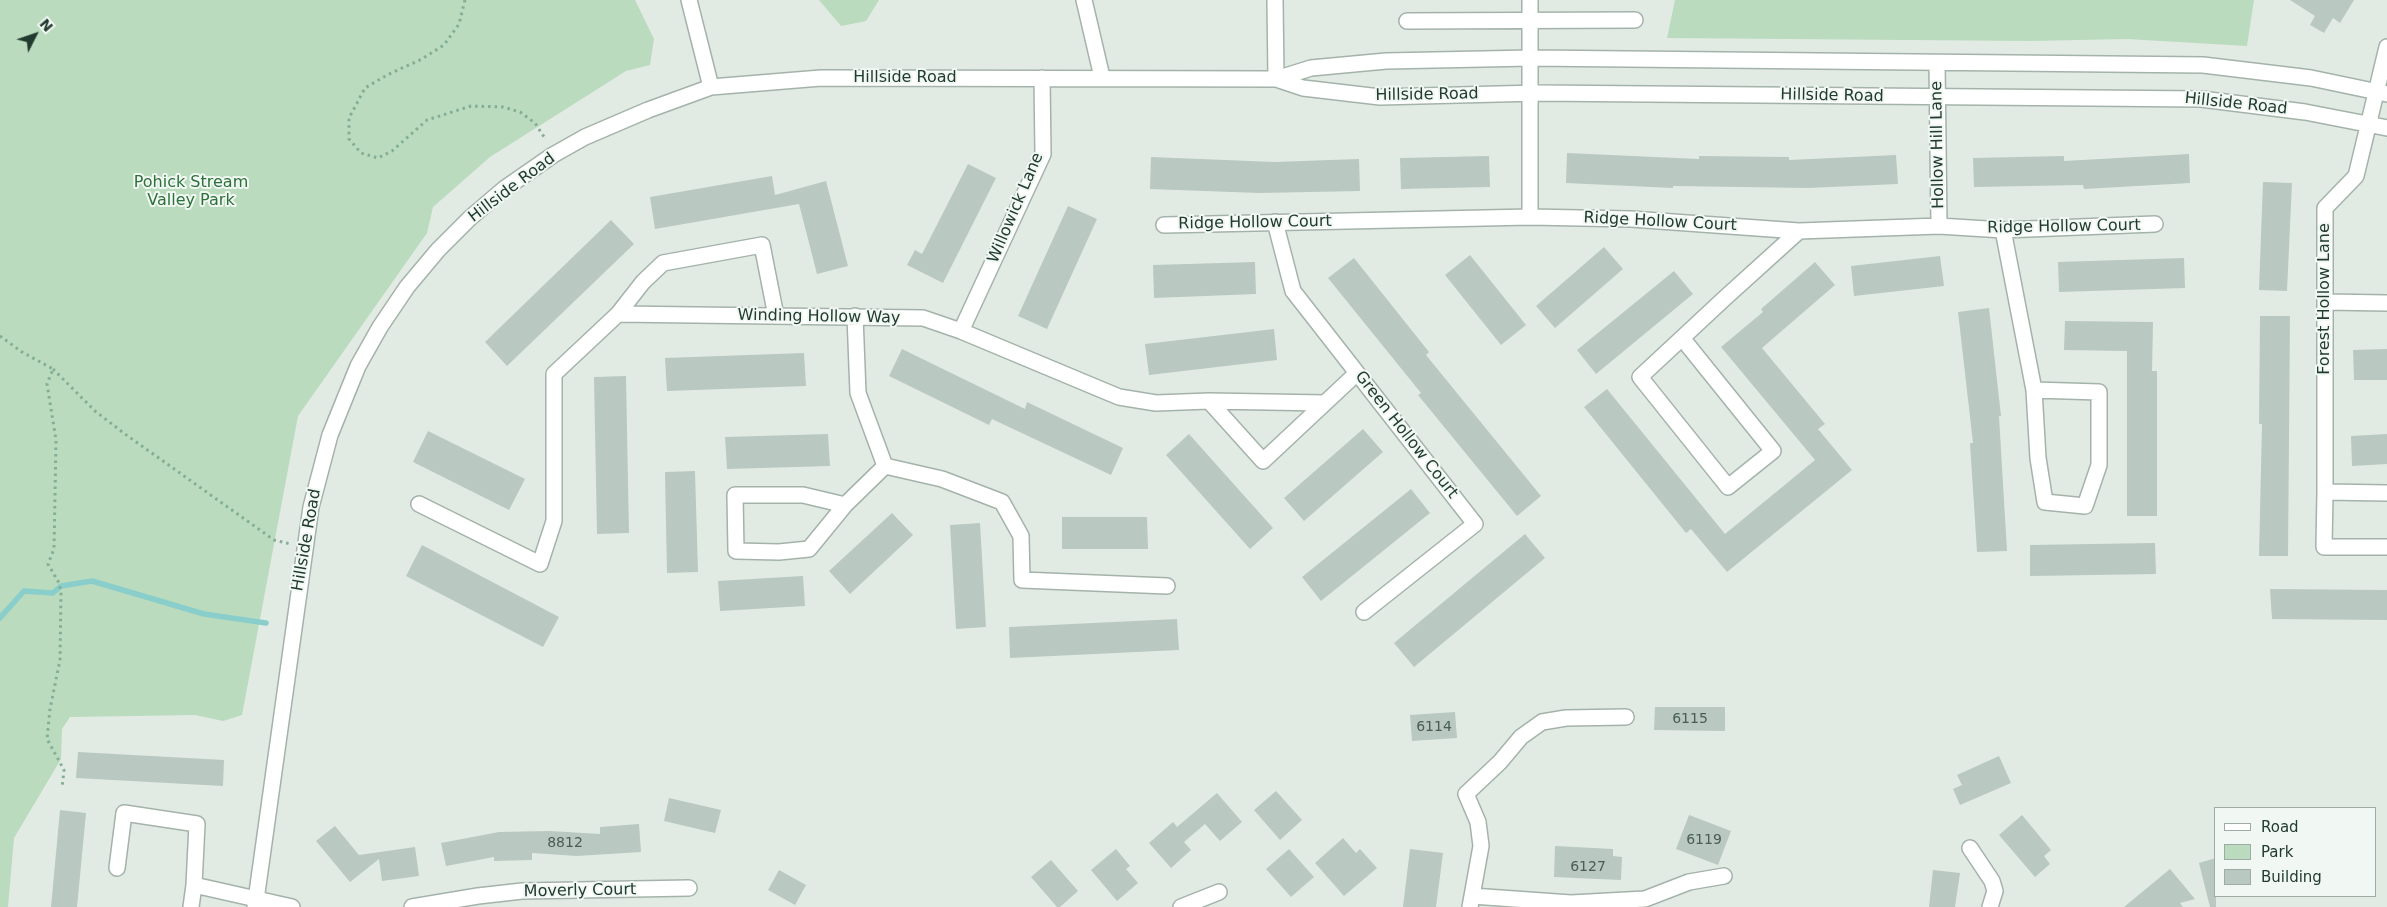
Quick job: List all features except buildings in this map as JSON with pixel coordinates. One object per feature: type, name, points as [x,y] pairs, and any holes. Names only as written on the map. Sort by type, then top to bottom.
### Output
[{"type":"street","points":[[689,0],[711,86]]},
{"type":"street","points":[[1084,0],[1102,77]]},
{"type":"street","points":[[1275,0],[1276,79]]},
{"type":"street","points":[[1530,0],[1530,217]]},
{"type":"street","points":[[1407,21],[1636,20]]},
{"type":"street","name":"Forest Hollow Lane","points":[[2387,46],[2382,93],[2369,125],[2356,176],[2325,208],[2324,547],[2387,547]]},
{"type":"street","name":"Hillside Road","points":[[1276,79],[1311,68],[1386,61],[1531,58],[1937,63],[2149,63],[2203,65],[2302,77],[2382,93]]},
{"type":"street","name":"Hollow Hill Lane","points":[[1937,63],[1939,226]]},
{"type":"street","name":"Hillside Road","points":[[256,903],[304,547],[311,508],[330,435],[358,366],[380,327],[438,250],[470,218],[504,189],[553,155],[585,137],[711,86],[821,78],[1102,77],[1276,79],[1303,88],[1380,97],[1531,93],[2201,99],[2305,112],[2387,128]]},
{"type":"street","name":"Willowick Lane","points":[[961,331],[1043,154],[1042,78]]},
{"type":"street","name":"Ridge Hollow Court","points":[[1164,224],[1530,217],[1631,219],[1799,231],[1939,226],[2003,230],[2155,224]]},
{"type":"street","name":"Green Hollow Court","points":[[1275,222],[1293,292],[1475,524],[1364,612]]},
{"type":"street","points":[[2003,230],[2034,390],[2038,458],[2045,502],[2085,506],[2099,465],[2099,392],[2034,390]]},
{"type":"street","points":[[1682,338],[1773,451],[1728,487],[1640,377],[1682,338],[1799,231]]},
{"type":"street","points":[[420,504],[540,564],[554,521],[554,374],[618,314],[643,282],[663,263],[762,245],[776,316]]},
{"type":"street","points":[[2325,302],[2387,303]]},
{"type":"street","name":"Winding Hollow Way","points":[[618,314],[923,318],[961,331],[1119,397],[1156,403],[1209,401],[1325,403]]},
{"type":"street","points":[[855,316],[858,394],[886,466]]},
{"type":"street","points":[[1209,401],[1263,460],[1357,373]]},
{"type":"street","points":[[845,505],[803,495],[736,495],[736,550],[779,552],[809,550],[845,505],[886,466]]},
{"type":"street","points":[[886,466],[942,479],[1002,502],[1021,536],[1022,580],[1167,586]]},
{"type":"street","points":[[2325,492],[2387,493]]},
{"type":"street","points":[[1626,717],[1566,718],[1542,722],[1521,737],[1500,762],[1466,794],[1478,822],[1481,846],[1471,902],[1572,903],[1646,899],[1689,882],[1724,876]]},
{"type":"street","points":[[117,868],[124,814],[197,824],[191,907]]},
{"type":"street","points":[[1970,848],[1992,881],[1995,891],[1990,907]]},
{"type":"street","points":[[194,884],[256,903],[292,907]]},
{"type":"street","name":"Moverly Court","points":[[412,907],[522,891],[689,888]]},
{"type":"street","points":[[1181,907],[1219,892]]},
{"type":"path","points":[[465,0],[458,24],[444,45],[422,59],[387,75],[365,88],[349,118],[349,139],[361,153],[378,158],[392,151],[427,120],[471,106],[503,107],[520,112],[535,123],[553,155]]},
{"type":"path","points":[[0,336],[22,352],[54,369],[95,411],[274,540],[304,547]]},
{"type":"path","points":[[54,369],[47,384],[56,440],[54,549],[48,564],[59,583],[61,592],[60,660],[50,708],[48,739],[64,770],[62,788]]},
{"type":"green space","name":"Pohick Stream Valley Park","points":[[0,0],[635,0],[654,39],[650,65],[626,71],[490,157],[433,207],[427,233],[298,416],[242,715],[223,721],[195,715],[70,717],[62,729],[61,759],[14,838],[8,907],[0,907]]},
{"type":"green space","points":[[819,0],[879,0],[866,21],[841,26]]},
{"type":"green space","points":[[1675,0],[2254,0],[2247,46],[2127,39],[2031,41],[1667,38]]},
{"type":"waterway","points":[[0,618],[24,591],[53,593],[61,586],[92,581],[204,614],[266,623]]}]
